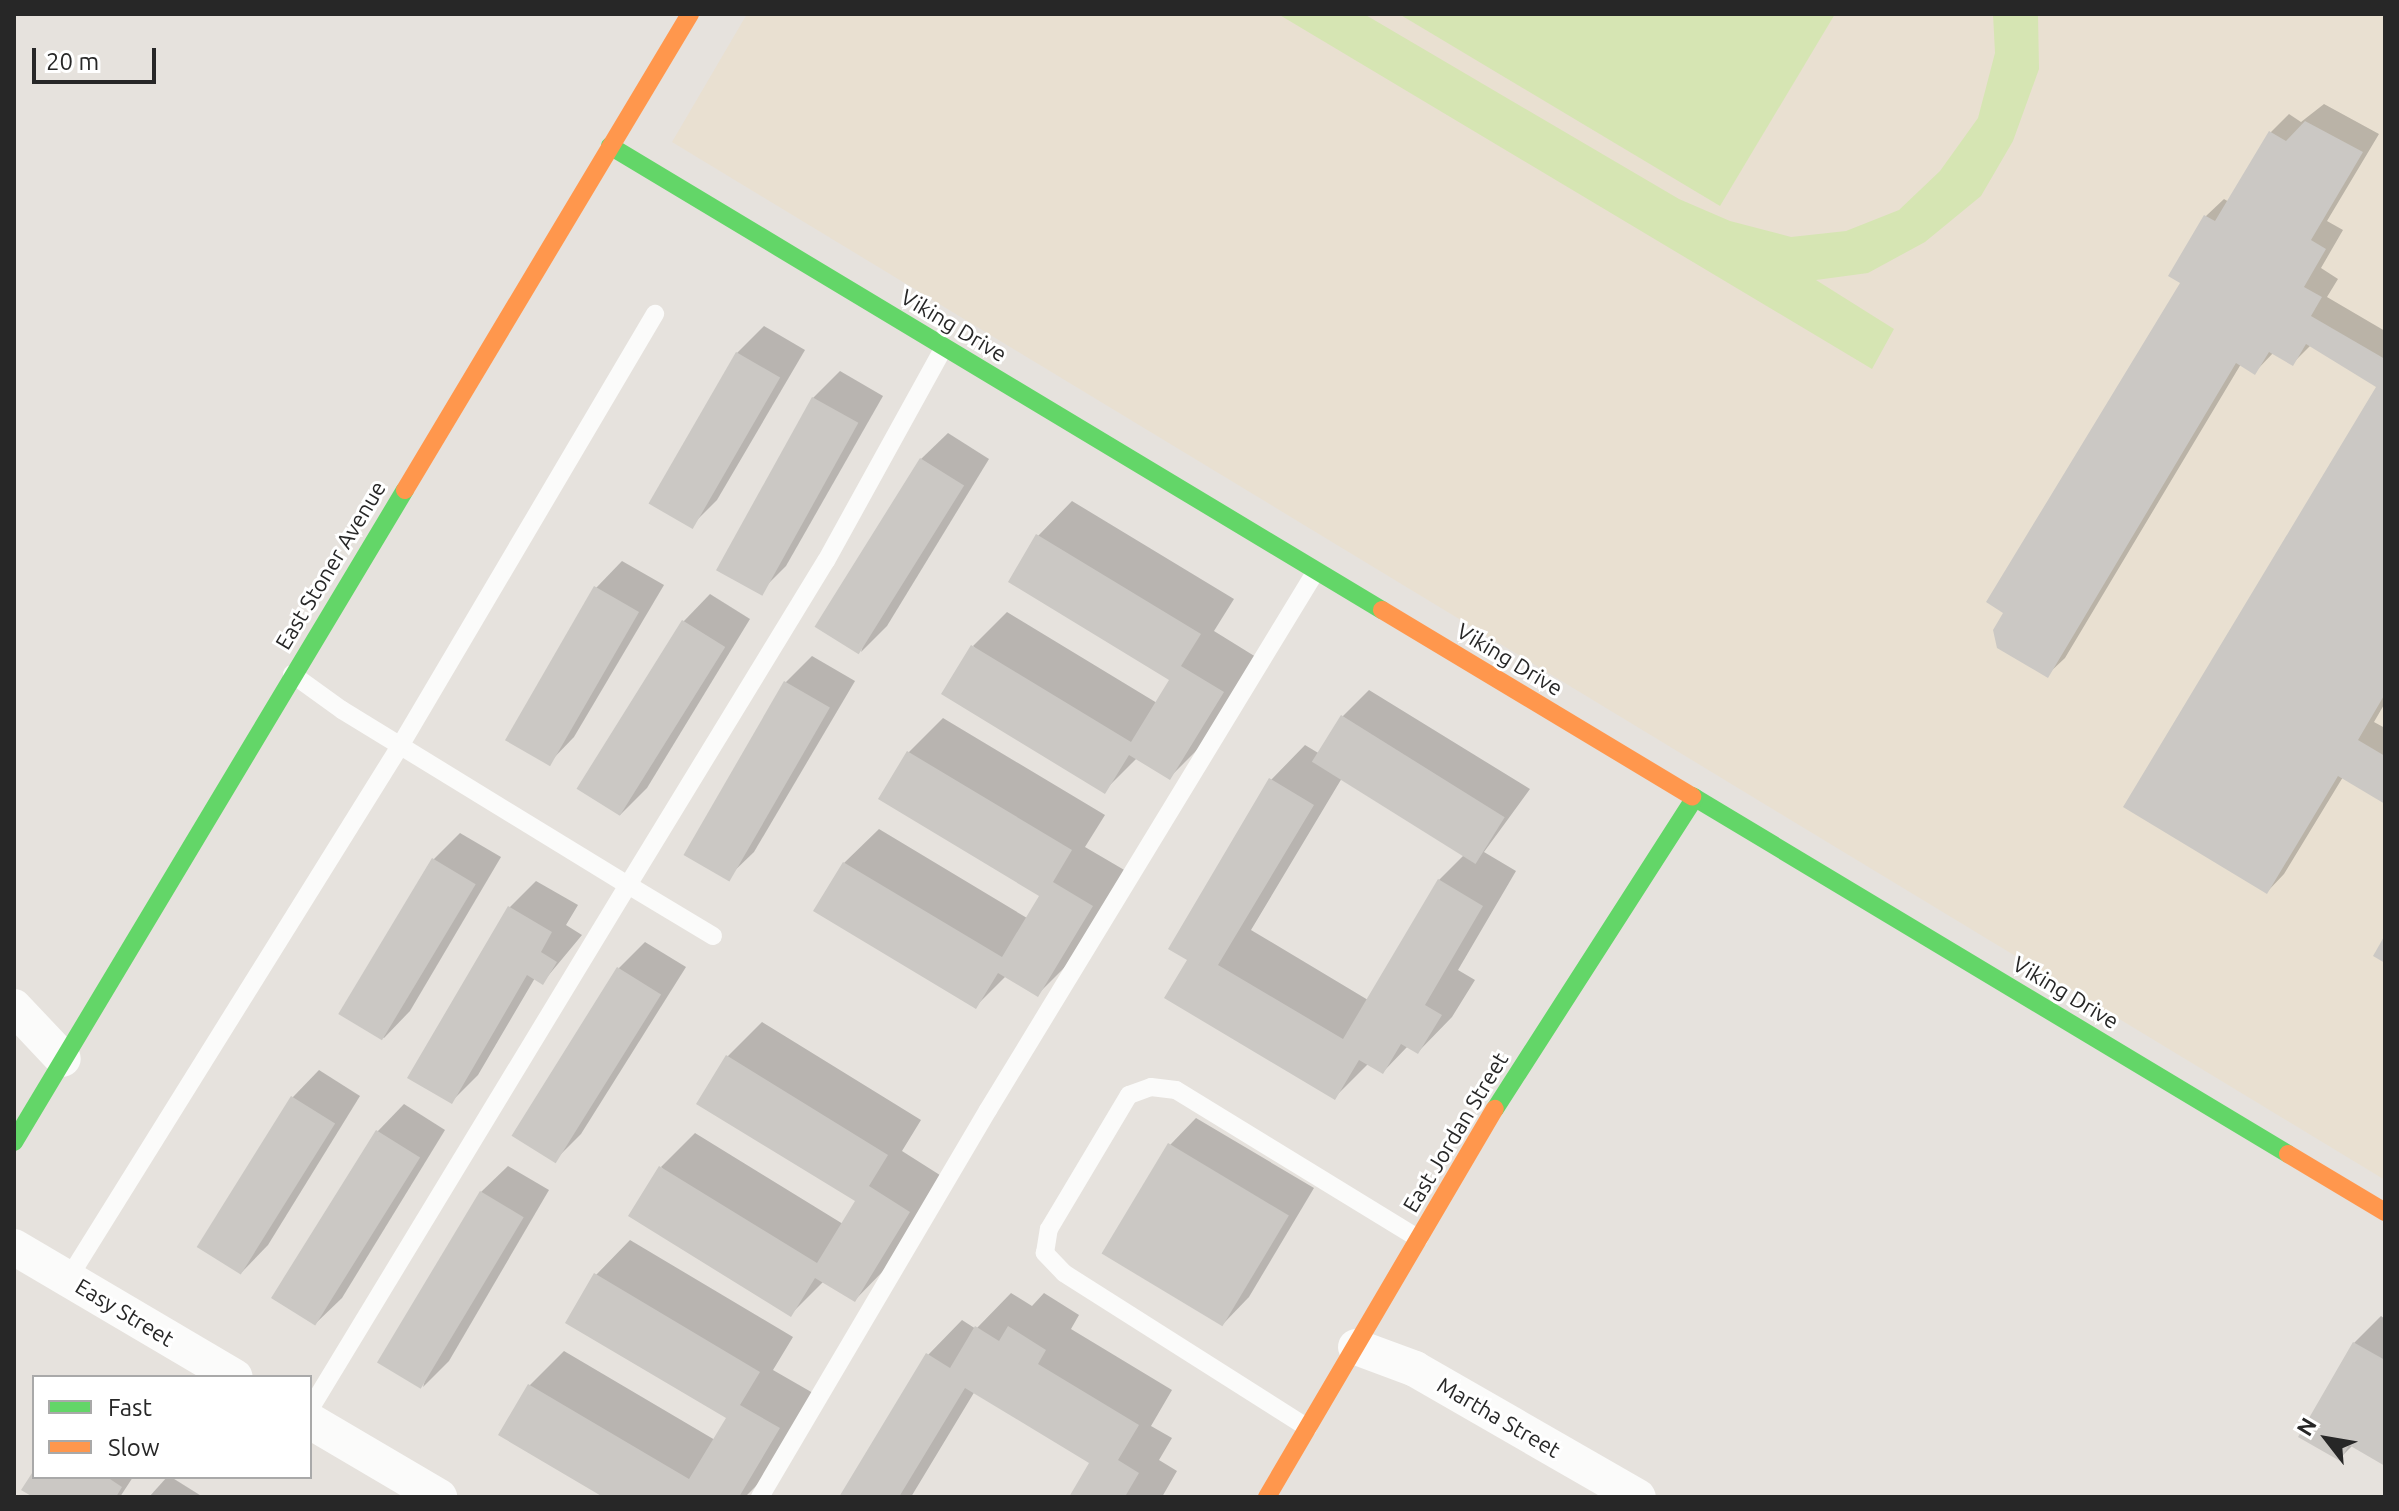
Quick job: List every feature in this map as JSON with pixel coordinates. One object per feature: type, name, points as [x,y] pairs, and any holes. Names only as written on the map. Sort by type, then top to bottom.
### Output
[{"type":"street","name":"East Stoner Avenue","points":[[14,1142],[690,14]]},
{"type":"street","name":"Viking Drive","points":[[610,146],[2385,1212]]},
{"type":"street","name":"East Jordan Street","points":[[1267,1497],[1589,958],[1695,798]]},
{"type":"street","points":[[14,1007],[63,1059]]},
{"type":"street","name":"Easy Street","points":[[14,1247],[232,1375]]},
{"type":"street","name":"Martha Street","points":[[1356,1347],[1415,1369],[1638,1497]]},
{"type":"street","points":[[312,1422],[439,1497]]},
{"type":"lane","points":[[68,1279],[400,746],[655,314]]},
{"type":"lane","points":[[312,1406],[826,561],[944,347]]},
{"type":"lane","points":[[760,1497],[988,1110],[1316,571]]},
{"type":"lane","points":[[292,674],[400,746],[713,936]]},
{"type":"lane","points":[[1308,1428],[1064,1273],[1045,1253],[1049,1229],[1129,1095],[1151,1087],[1176,1090],[1419,1239]]},
{"type":"shaded area","points":[[747,14],[2385,14],[2385,1180],[672,142]]},
{"type":"green space","points":[[1278,14],[1364,14],[1679,199],[1730,221],[1791,237],[1846,231],[1899,210],[1940,171],[1978,118],[1995,53],[1993,14],[2038,14],[2039,69],[2013,141],[1981,196],[1925,242],[1868,273],[1816,280],[1894,329],[1872,369]]},
{"type":"green space","points":[[1399,14],[1835,14],[1720,206]]},
{"type":"building","points":[[2305,121],[2363,152],[2311,240],[2326,249],[2304,287],[2322,297],[2311,316],[2385,359],[2385,694],[2358,740],[2385,756],[2385,804],[2338,776],[2267,894],[2123,807],[2376,387],[2306,344],[2293,366],[2269,352],[2255,375],[2236,363],[2048,678],[1997,648],[1993,630],[2003,613],[1986,602],[2180,283],[2168,276],[2204,215],[2215,221],[2269,131],[2286,141]]},
{"type":"building","points":[[736,352],[780,377],[693,529],[648,504]]},
{"type":"building","points":[[812,397],[858,423],[762,596],[716,570]]},
{"type":"building","points":[[920,458],[964,486],[859,654],[815,627]]},
{"type":"building","points":[[1036,534],[1201,634],[1181,666],[1224,692],[1170,780],[1129,755],[1105,794],[941,694],[971,645],[1131,742],[1169,680],[1008,582]]},
{"type":"building","points":[[594,586],[639,612],[550,766],[505,740]]},
{"type":"building","points":[[682,620],[725,647],[620,816],[577,789]]},
{"type":"building","points":[[784,681],[830,708],[729,882],[684,855]]},
{"type":"building","points":[[1341,715],[1505,817],[1476,864],[1312,762]]},
{"type":"building","points":[[907,751],[1072,850],[1053,882],[1093,906],[1038,997],[998,973],[976,1009],[813,911],[843,862],[1002,957],[1039,896],[878,799]]},
{"type":"building","points":[[1269,778],[1314,805],[1218,965],[1343,1039],[1438,879],[1483,906],[1425,1005],[1442,1015],[1418,1054],[1401,1044],[1383,1074],[1359,1060],[1335,1100],[1164,998],[1187,960],[1168,949]]},
{"type":"building","points":[[432,858],[476,884],[382,1040],[338,1014]]},
{"type":"building","points":[[508,906],[552,932],[541,952],[557,962],[543,985],[527,975],[452,1104],[407,1078]]},
{"type":"building","points":[[2385,935],[2385,963],[2373,956]]},
{"type":"building","points":[[617,967],[661,995],[556,1163],[512,1136]]},
{"type":"building","points":[[726,1055],[888,1155],[869,1186],[910,1212],[855,1302],[815,1278],[791,1317],[628,1216],[659,1166],[817,1263],[855,1201],[696,1104]]},
{"type":"building","points":[[291,1096],[335,1124],[241,1275],[197,1247]]},
{"type":"building","points":[[376,1130],[420,1158],[315,1325],[271,1298]]},
{"type":"building","points":[[1168,1143],[1289,1216],[1222,1326],[1102,1254]]},
{"type":"building","points":[[480,1191],[524,1217],[421,1389],[377,1362]]},
{"type":"building","points":[[594,1273],[760,1372],[740,1405],[780,1428],[739,1497],[603,1497],[498,1435],[528,1384],[689,1479],[726,1418],[565,1323]]},
{"type":"building","points":[[975,1326],[999,1341],[1008,1326],[1046,1350],[1038,1364],[1139,1425],[1118,1460],[1139,1473],[1126,1495],[1130,1497],[1069,1497],[1089,1463],[965,1388],[899,1497],[839,1497],[926,1353],[950,1368]]},
{"type":"building","points":[[2353,1342],[2385,1360],[2385,1466],[2349,1445],[2340,1461],[2298,1437]]},
{"type":"building","points":[[32,1473],[32,1479],[110,1479],[122,1487],[116,1497],[33,1497],[21,1490]]},
{"type":"traffic: fast","points":[[610,146],[1382,610]]},
{"type":"traffic: fast","points":[[14,1142],[405,490]]},
{"type":"traffic: fast","points":[[1692,796],[2288,1154]]},
{"type":"traffic: fast","points":[[1495,1109],[1695,798]]},
{"type":"traffic: slow","points":[[405,490],[690,14]]},
{"type":"traffic: slow","points":[[1382,610],[1692,796]]},
{"type":"traffic: slow","points":[[1267,1497],[1495,1109]]},
{"type":"traffic: slow","points":[[2288,1154],[2385,1212]]}]
